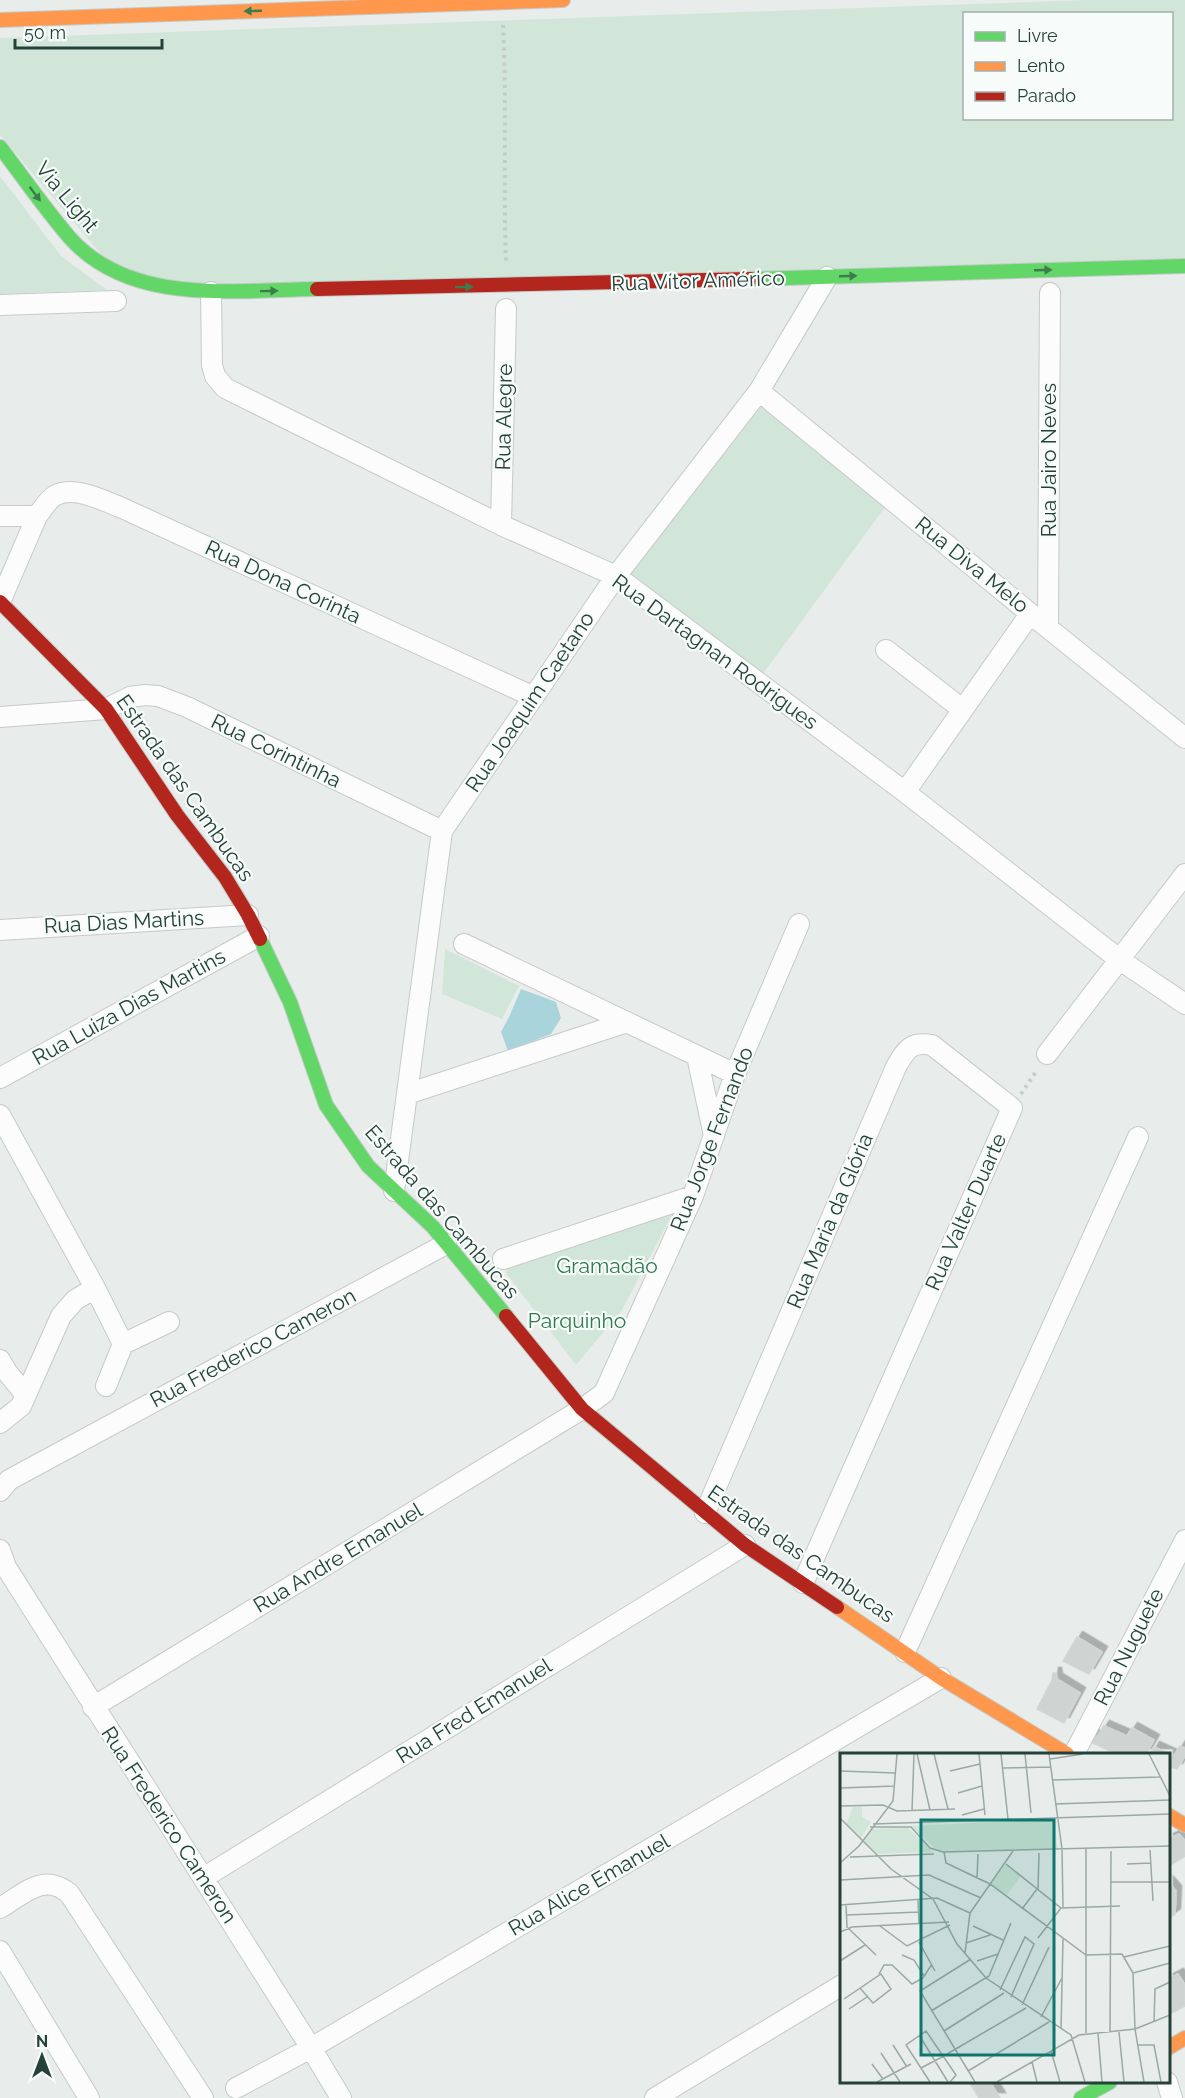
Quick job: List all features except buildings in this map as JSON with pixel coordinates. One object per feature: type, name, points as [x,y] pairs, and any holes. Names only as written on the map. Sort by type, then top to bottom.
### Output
[{"type":"street","points":[[0,20],[563,0]]},
{"type":"street","name":"Via Light","points":[[0,147],[71,238],[98,262],[126,277],[140,281],[180,290],[211,292]]},
{"type":"street","name":"Rua Vítor Américo","points":[[211,292],[507,286],[1185,266]]},
{"type":"street","name":"Rua Joaquim Caetano","points":[[394,1191],[442,831],[616,576],[759,391],[826,277]]},
{"type":"street","name":"Rua Dartagnan Rodrigues","points":[[211,292],[212,365],[215,376],[225,388],[501,525],[616,576],[905,792],[1120,960],[1185,1004]]},
{"type":"street","name":"Rua Jairo Neves","points":[[1048,628],[1050,292]]},
{"type":"street","points":[[0,305],[116,301]]},
{"type":"street","name":"Rua Alegre","points":[[501,525],[506,309]]},
{"type":"street","name":"Rua Diva Melo","points":[[759,391],[1185,738]]},
{"type":"street","name":"Rua Dona Corinta","points":[[0,602],[37,516],[53,496],[62,493],[95,498],[534,697]]},
{"type":"street","points":[[0,516],[37,516]]},
{"type":"street","name":"Estrada das Cambucas","points":[[0,602],[106,709],[177,815],[225,877],[259,936],[290,1002],[326,1105],[368,1166],[433,1227],[582,1409],[745,1545],[941,1678],[1063,1753]]},
{"type":"street","points":[[905,792],[1030,614]]},
{"type":"street","points":[[886,650],[962,709]]},
{"type":"street","name":"Rua Corintinha","points":[[106,709],[130,697],[158,696],[187,707],[442,831]]},
{"type":"street","points":[[0,717],[106,709]]},
{"type":"street","points":[[1047,1054],[1185,874]]},
{"type":"street","name":"Rua Dias Martins","points":[[0,930],[248,915]]},
{"type":"street","name":"Rua Jorge Fernando","points":[[582,1409],[604,1393],[693,1196],[735,1074],[799,924]]},
{"type":"street","name":"Rua Luiza Dias Martins","points":[[0,1078],[259,936]]},
{"type":"street","points":[[464,944],[735,1074]]},
{"type":"street","points":[[407,1094],[627,1022]]},
{"type":"street","name":"Rua Maria da Glória","points":[[705,1513],[904,1053],[913,1045],[922,1043],[932,1045],[1012,1108]]},
{"type":"street","points":[[697,1056],[714,1136]]},
{"type":"street","name":"Rua Valter Duarte","points":[[803,1583],[1012,1108]]},
{"type":"street","points":[[0,1115],[95,1288],[123,1344]]},
{"type":"street","points":[[905,1652],[1138,1137]]},
{"type":"street","points":[[503,1260],[693,1196]]},
{"type":"street","name":"Rua Frederico Cameron","points":[[0,1491],[9,1480],[446,1244]]},
{"type":"street","points":[[0,1423],[21,1406],[61,1316],[75,1300],[95,1288]]},
{"type":"street","points":[[106,1386],[123,1344],[169,1322]]},
{"type":"street","points":[[0,1360],[25,1394]]},
{"type":"street","name":"Rua Andre Emanuel","points":[[93,1707],[582,1409]]},
{"type":"street","name":"Rua Nuguete","points":[[1075,1753],[1185,1539]]},
{"type":"street","name":"Rua Fred Emanuel","points":[[202,1878],[745,1545]]},
{"type":"street","name":"Rua Frederico Cameron","points":[[0,1550],[6,1567],[93,1707],[341,2098]]},
{"type":"street","name":"Rua Alice Emanuel","points":[[236,2088],[311,2048],[941,1678]]},
{"type":"street","points":[[1170,1816],[1185,1825]]},
{"type":"street","points":[[0,1908],[43,1884],[56,1886],[69,1893],[203,2098]]},
{"type":"street","points":[[0,1951],[88,2098]]},
{"type":"street","points":[[655,2098],[840,1986]]},
{"type":"street","points":[[1170,2047],[1185,2038]]},
{"type":"street","points":[[1081,2098],[1108,2083]]},
{"type":"street","points":[[1167,2083],[1172,2098]]},
{"type":"path","points":[[502,2],[506,119],[504,190],[507,286]]},
{"type":"path","name":"Rua Valter Duarte","points":[[1012,1108],[1047,1054]]},
{"type":"green space","points":[[1086,0],[1185,0],[1185,262],[167,286],[111,266],[0,135],[0,38]]},
{"type":"green space","points":[[0,176],[61,256],[107,290],[0,294]]},
{"type":"green space","points":[[759,391],[891,499],[757,682],[616,576]]},
{"type":"green space","points":[[445,949],[519,986],[502,1019],[442,994]]},
{"type":"green space","points":[[674,1211],[622,1310],[576,1365],[506,1273],[511,1261]]},
{"type":"water","points":[[521,989],[556,1002],[561,1018],[551,1034],[508,1051],[501,1032]]},
{"type":"traffic: fast","points":[[0,147],[70,238],[95,260],[123,275],[153,284],[186,289],[219,291],[317,289]]},
{"type":"traffic: fast","points":[[750,279],[1185,266]]},
{"type":"traffic: fast","points":[[260,939],[290,1002],[326,1105],[368,1166],[433,1227],[506,1316]]},
{"type":"traffic: fast","points":[[1081,2098],[1108,2083]]},
{"type":"traffic: slow","points":[[0,20],[563,0]]},
{"type":"traffic: slow","points":[[837,1607],[941,1678],[1065,1753]]},
{"type":"traffic: slow","points":[[1170,1816],[1185,1825]]},
{"type":"traffic: slow","points":[[1170,2047],[1185,2038]]},
{"type":"traffic: jam","points":[[317,289],[750,279]]},
{"type":"traffic: jam","points":[[0,602],[106,709],[177,815],[225,877],[260,939]]},
{"type":"traffic: jam","points":[[506,1316],[582,1409],[745,1545],[837,1607]]},
{"type":"park label","name":"Gramadão","points":[[607,1266]]},
{"type":"park label","name":"Parquinho","points":[[577,1321]]}]
